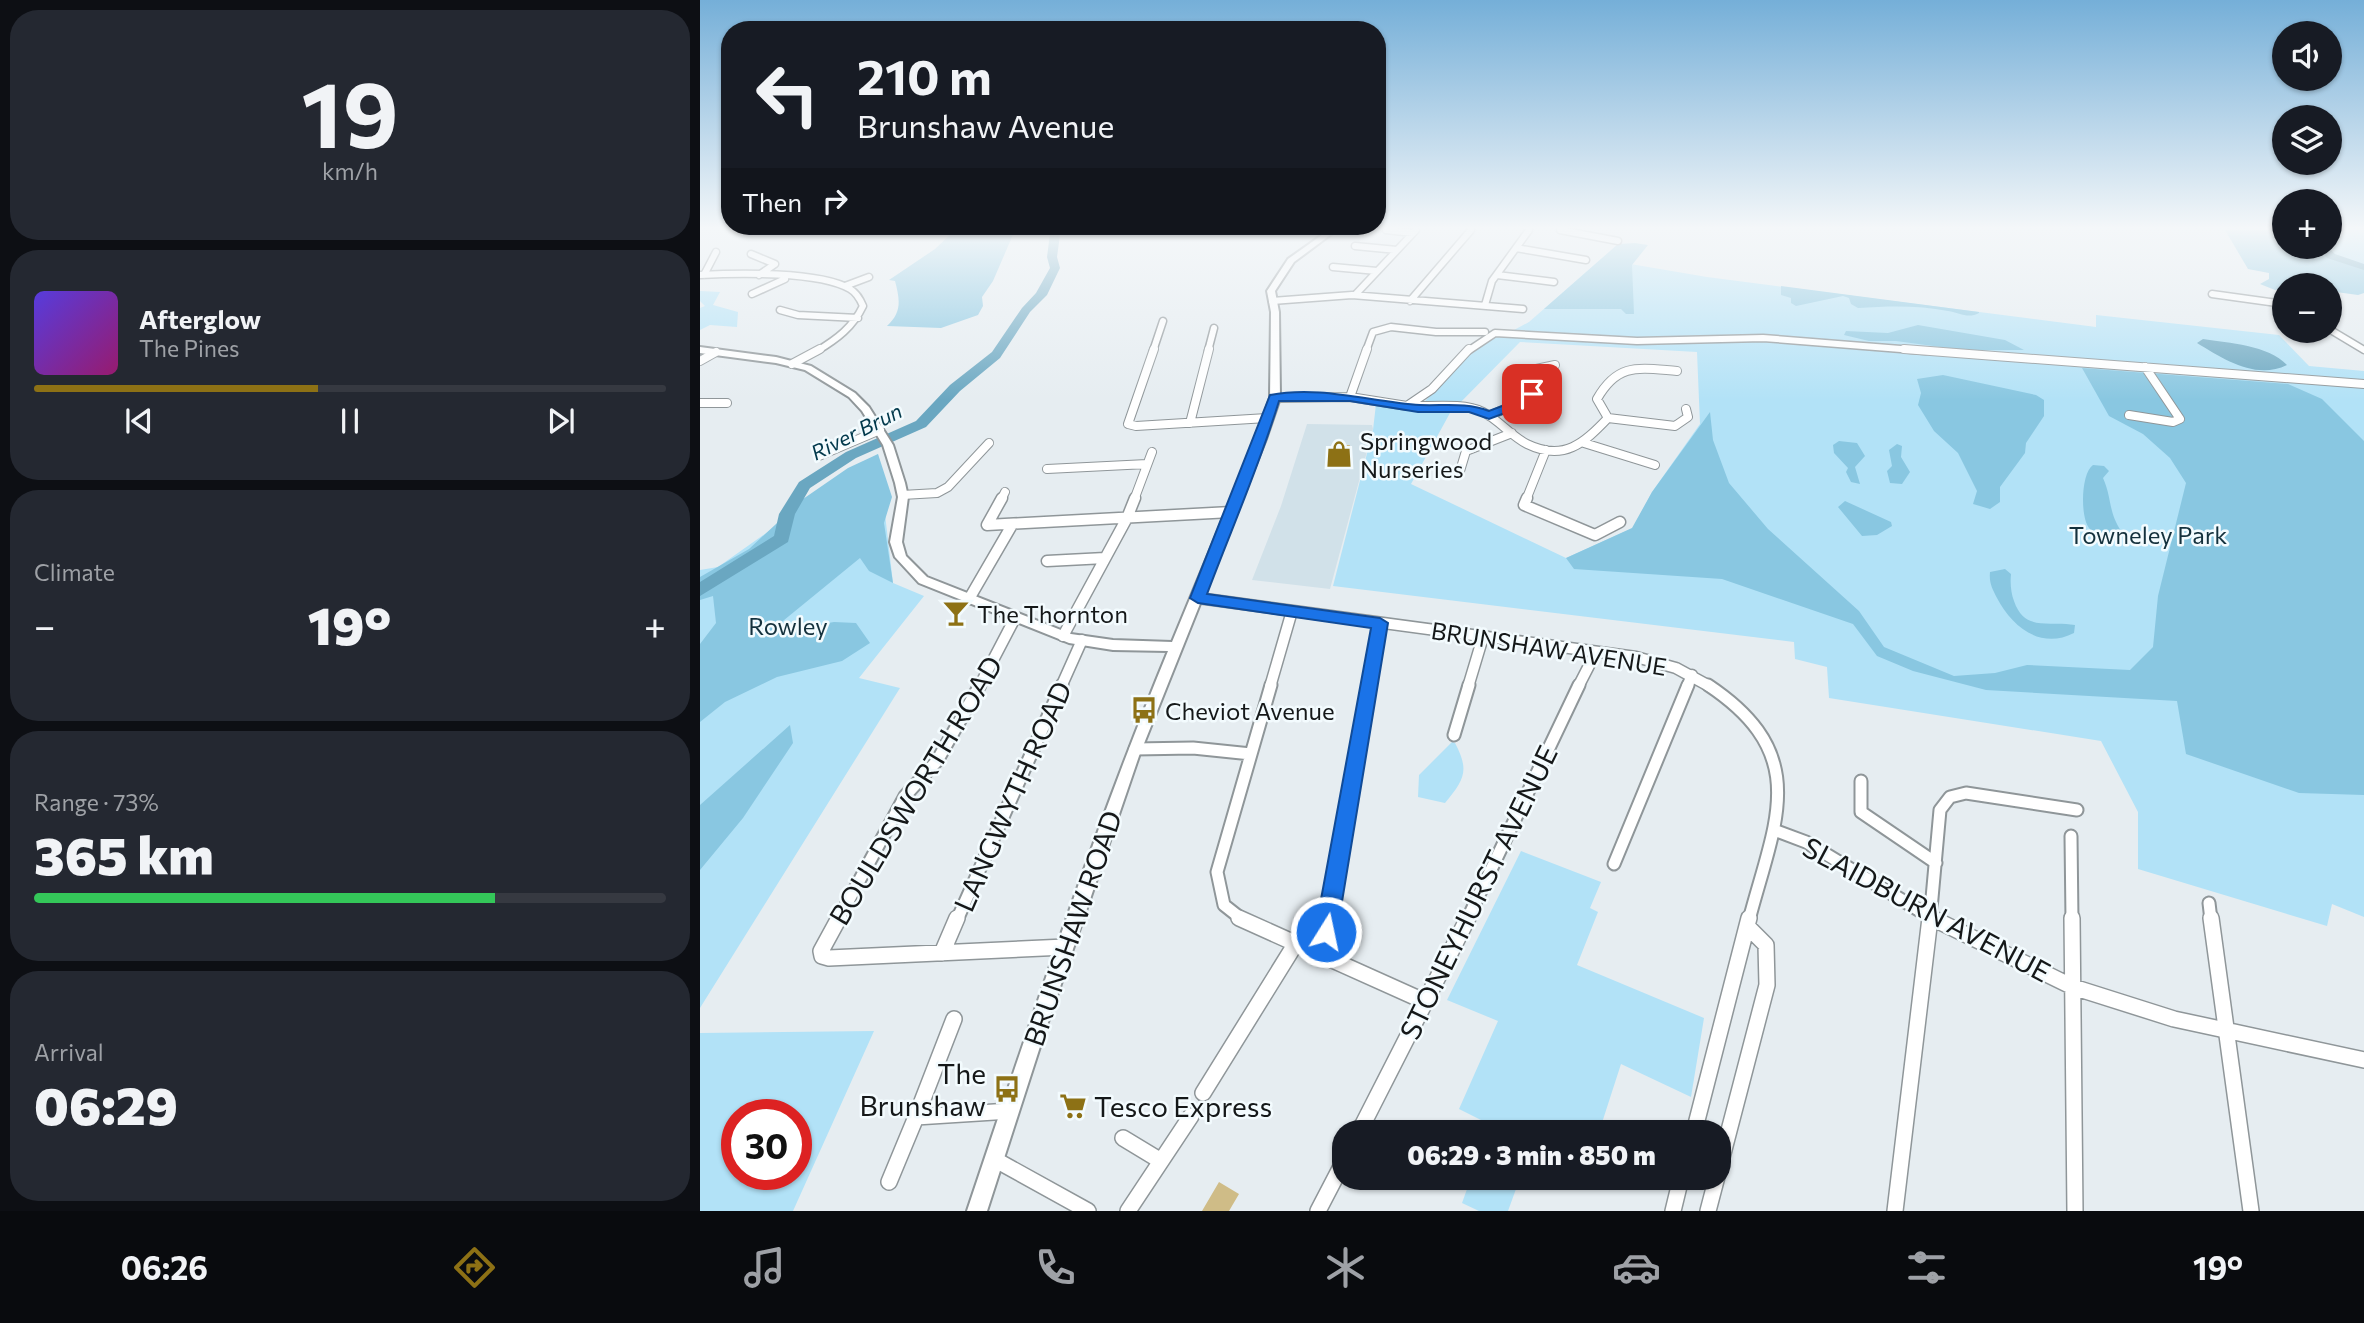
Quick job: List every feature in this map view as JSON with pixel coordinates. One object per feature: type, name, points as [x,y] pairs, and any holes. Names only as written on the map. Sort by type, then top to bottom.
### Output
[{"type":"street","points":[[752,294],[769,287]]},
{"type":"street","points":[[792,364],[838,337],[858,318],[863,306],[861,299],[846,287]]},
{"type":"street","points":[[1274,287],[1271,291],[1272,301],[1354,295],[1523,309]]},
{"type":"street","points":[[1354,295],[1362,287]]},
{"type":"street","points":[[1410,301],[1422,287]]},
{"type":"street","points":[[1485,305],[1492,287]]},
{"type":"street","points":[[2212,294],[2272,301]]},
{"type":"street","name":"BRUNSHAW ROAD","points":[[977,1211],[1065,947],[1135,749],[1175,647],[1198,598],[1275,398],[1277,358],[1272,301]]},
{"type":"street","points":[[774,318],[784,311],[858,318]]},
{"type":"street","points":[[1163,321],[1128,424],[1131,426],[1267,418]]},
{"type":"street","points":[[1350,397],[1373,332],[1391,327],[1436,332],[1485,332]]},
{"type":"street","points":[[1190,423],[1214,328]]},
{"type":"street","points":[[1407,406],[1432,390],[1469,349],[1495,333],[1637,341],[1763,338],[2364,384]]},
{"type":"street","points":[[2342,337],[2364,350]]},
{"type":"street","points":[[700,350],[792,364],[821,374],[852,395],[880,430],[888,445],[902,495],[896,542],[901,557],[923,580],[1063,636],[1112,645],[1175,647]]},
{"type":"street","points":[[700,361],[716,352]]},
{"type":"street","points":[[1489,416],[1529,398],[1532,394],[1523,377],[1527,371],[1555,365]]},
{"type":"street","points":[[1608,418],[1597,399],[1605,381],[1620,365],[1677,371]]},
{"type":"street","points":[[2129,415],[2173,422],[2180,419],[2145,367]]},
{"type":"street","points":[[1275,398],[1350,397],[1407,406],[1471,408],[1489,416],[1527,444],[1546,450],[1563,450],[1584,443],[1608,418]]},
{"type":"street","points":[[700,403],[727,403]]},
{"type":"street","points":[[1608,418],[1675,426],[1688,417],[1686,409]]},
{"type":"street","points":[[820,456],[880,430]]},
{"type":"street","points":[[1460,471],[1466,451],[1511,433]]},
{"type":"street","points":[[902,495],[942,491],[989,443]]},
{"type":"street","points":[[1584,443],[1655,465]]},
{"type":"street","points":[[1546,450],[1524,505],[1595,535],[1620,522]]},
{"type":"street","points":[[969,451],[982,451]]},
{"type":"street","points":[[1063,636],[1127,518],[1152,452]]},
{"type":"street","points":[[1046,470],[1147,464]]},
{"type":"street","points":[[1005,492],[987,522],[990,526],[1231,512]]},
{"type":"street","points":[[969,599],[1012,525]]},
{"type":"street","points":[[1047,561],[1105,558]]},
{"type":"street","name":"BRUNSHAW AVENUE","points":[[1198,598],[1647,660],[1692,675],[1719,692],[1744,715],[1769,750],[1778,776],[1779,804],[1749,928],[1696,1120]]},
{"type":"street","points":[[1292,611],[1217,872],[1223,905],[1236,917],[1322,953],[1426,1002]]},
{"type":"street","name":"BOULDSWORTH ROAD","points":[[942,953],[829,958],[822,956],[821,951],[905,796],[952,738],[1015,618]]},
{"type":"street","points":[[1322,953],[1380,623]]},
{"type":"street","points":[[1454,735],[1483,636]]},
{"type":"street","name":"LANGWYTH ROAD","points":[[942,953],[1082,640]]},
{"type":"street","name":"STONEYHURST AVENUE","points":[[1365,1120],[1426,1002],[1596,652]]},
{"type":"street","points":[[1614,864],[1692,675]]},
{"type":"street","points":[[1135,749],[1196,747],[1251,754]]},
{"type":"street","points":[[1861,781],[1861,812],[1936,863]]},
{"type":"street","points":[[1895,1211],[1910,1060],[1931,918],[1940,810],[1944,800],[1952,795],[1966,793],[2077,810]]},
{"type":"street","name":"SLAIDBURN AVENUE","points":[[1774,830],[1807,842],[1931,918],[2073,987],[2174,1019],[2364,1060]]},
{"type":"street","points":[[2071,836],[2075,1211]]},
{"type":"street","points":[[2209,903],[2251,1211]]},
{"type":"street","points":[[1708,1211],[1767,985],[1766,945],[1749,928]]},
{"type":"street","points":[[1203,1093],[1296,943]]},
{"type":"street","points":[[942,953],[1065,947]]},
{"type":"street","points":[[889,1182],[954,1019]]},
{"type":"street","points":[[916,1116],[1010,1111]]},
{"type":"street","points":[[1128,1211],[1191,1116]]},
{"type":"street","points":[[1123,1138],[1161,1161]]},
{"type":"street","points":[[994,1159],[1088,1211]]},
{"type":"street","points":[[1318,1211],[1332,1184]]},
{"type":"street","points":[[1673,1211],[1678,1190]]},
{"type":"shaded area","points":[[896,287],[989,287],[982,297],[983,306],[978,315],[941,328],[887,326],[897,311]]},
{"type":"shaded area","points":[[1570,287],[1633,287],[1634,314],[1626,314],[1621,309],[1544,309]]},
{"type":"shaded area","points":[[1781,287],[1785,287],[1979,313],[1968,316],[1915,307],[1858,308],[1851,304],[1849,298],[1843,296],[1796,306],[1791,303],[1791,298],[1781,295]]},
{"type":"shaded area","points":[[2342,287],[2364,287],[2364,293],[2342,293]]},
{"type":"shaded area","points":[[1918,325],[2005,340],[2024,350],[1963,350],[1896,341],[1869,341],[1844,335],[1846,331],[1888,333]]},
{"type":"shaded area","points":[[2203,339],[2259,349],[2279,358],[2287,365],[2264,370],[2241,366],[2197,343]]},
{"type":"shaded area","points":[[2082,368],[2288,384],[2322,399],[2364,441],[2364,795],[2299,793],[2186,754],[2177,701],[1986,690],[1913,671],[1877,656],[1853,624],[1722,579],[1574,569],[1566,558],[1632,528],[1652,492],[1710,412],[1713,440],[1729,483],[1768,529],[1859,611],[1884,647],[1954,676],[1995,673],[2027,665],[2130,670],[2153,647],[2158,596],[2186,483],[2170,458],[2143,434],[2109,416]]},
{"type":"shaded area","points":[[1943,375],[2036,395],[2044,400],[2044,416],[2026,443],[2025,453],[2000,487],[2000,502],[1990,509],[1973,504],[1977,491],[1958,453],[1934,431],[1918,405],[1921,393],[1917,379]]},
{"type":"shaded area","points":[[1307,424],[1372,425],[1373,429],[1330,589],[1252,580],[1281,506]]},
{"type":"shaded area","points":[[1839,441],[1857,443],[1865,456],[1855,467],[1860,484],[1851,482],[1846,472],[1848,468],[1834,453],[1833,445]]},
{"type":"shaded area","points":[[1897,444],[1902,446],[1901,457],[1910,472],[1902,484],[1890,483],[1887,471],[1892,466],[1889,450]]},
{"type":"shaded area","points":[[878,454],[892,497],[884,523],[893,583],[869,571],[860,558],[767,634],[834,622],[856,623],[870,643],[842,661],[777,677],[725,702],[700,722],[700,644],[716,623],[713,596],[700,600],[700,577],[749,549],[803,499],[848,468]]},
{"type":"shaded area","points":[[2093,465],[2104,466],[2109,471],[2103,478],[2114,517],[2121,531],[2115,539],[2102,539],[2086,522],[2084,485]]},
{"type":"shaded area","points":[[1845,501],[1891,522],[1892,526],[1877,535],[1862,536],[1838,507]]},
{"type":"shaded area","points":[[2005,569],[2011,574],[2013,598],[2025,618],[2039,623],[2075,625],[2074,633],[2050,639],[2029,633],[2019,626],[2003,609],[1990,582],[1990,572]]},
{"type":"shaded area","points":[[790,725],[793,743],[743,818],[700,870],[700,805]]},
{"type":"green space","name":"Towneley Park","points":[[1570,287],[1781,287],[2096,327],[2096,315],[2272,334],[2272,343],[2287,343],[2309,366],[2364,371],[2364,917],[2332,904],[2327,926],[2138,869],[2138,812],[2101,741],[1829,698],[1827,667],[1795,659],[1794,642],[1333,586],[1373,430],[1376,404],[1416,411],[1459,364],[1495,335],[1514,330],[1529,322]],"holes":[[[1520,342],[1697,352],[1700,424],[1652,492],[1633,528],[1566,558],[1411,484],[1450,413]]]},
{"type":"green space","points":[[700,291],[720,292],[713,305],[738,312],[737,327],[710,325],[700,330],[700,308],[705,306],[700,301]]},
{"type":"green space","name":"Rowley","points":[[878,454],[893,583],[924,596],[859,678],[900,688],[700,1008],[700,570],[718,567]]},
{"type":"green space","points":[[1452,742],[1460,753],[1463,768],[1457,788],[1445,803],[1418,797],[1419,775]]},
{"type":"green space","points":[[1521,851],[1601,882],[1590,908],[1598,912],[1577,965],[1704,1018],[1691,1097],[1621,1064],[1603,1120],[1481,1120],[1459,1109],[1498,1021],[1447,1000]]},
{"type":"green space","points":[[874,1031],[812,1169],[812,1099],[721,1099],[721,1190],[802,1190],[793,1211],[700,1211],[700,1033]]},
{"type":"green space","points":[[1467,1190],[1516,1190],[1508,1211],[1479,1211],[1462,1203]]},
{"type":"building","name":"Springwood Nurseries","points":[[1334,445],[1350,445],[1345,462],[1328,462]]},
{"type":"building","points":[[1219,1182],[1239,1194],[1229,1211],[1202,1211]]},
{"type":"waterway","name":"River Brun","points":[[700,590],[782,538],[787,514],[804,485],[851,455],[921,424],[955,388],[996,355],[1045,287]]},
{"type":"place","name":"Springwood Nurseries","points":[[1339,454]]},
{"type":"place","name":"The Thornton","points":[[956,613]]},
{"type":"place","name":"Cheviot Avenue","points":[[1144,710]]},
{"type":"place","name":"The Brunshaw","points":[[1007,1089]]},
{"type":"place","name":"Tesco Express","points":[[1073,1106]]},
{"type":"route","points":[[1326,932],[1380,623],[1198,598],[1214,555],[1275,398],[1350,397],[1418,408],[1471,408],[1489,416],[1525,401],[1532,394]]}]
